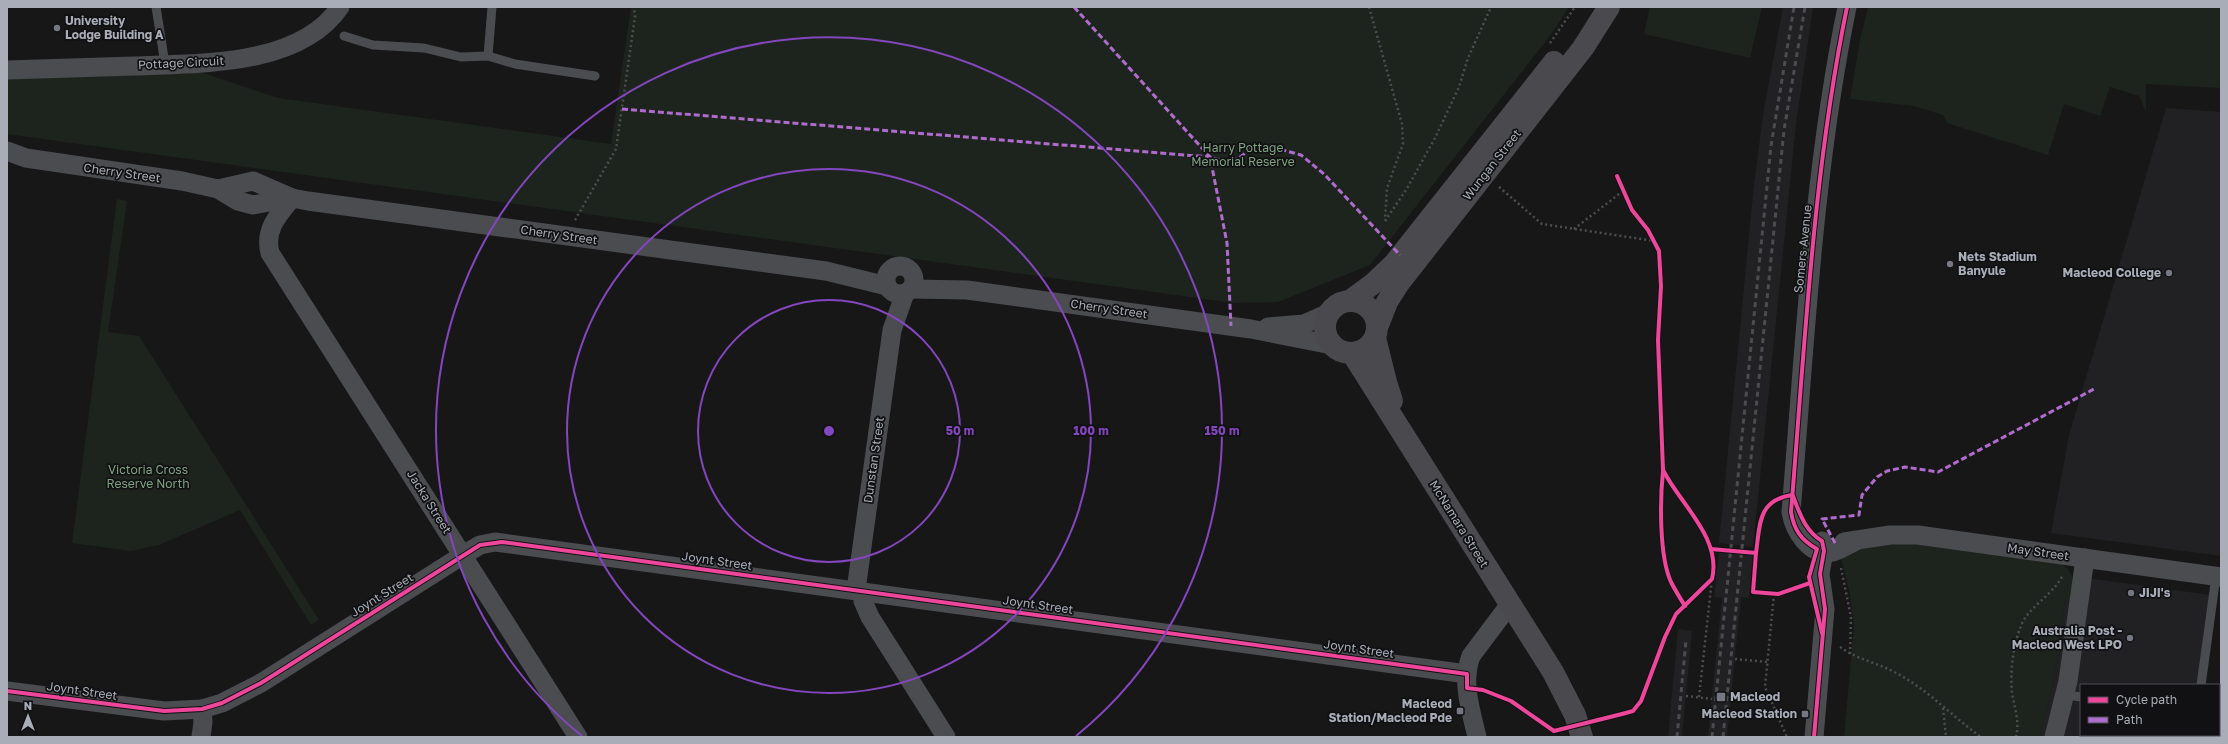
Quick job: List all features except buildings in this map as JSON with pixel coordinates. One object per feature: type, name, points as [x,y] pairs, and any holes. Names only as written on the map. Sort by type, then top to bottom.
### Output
[{"type":"street","name":"Pottage Circuit","points":[[7,70],[225,61],[273,52],[321,28],[340,7]]},
{"type":"street","name":"Wungan Street","points":[[1351,300],[1374,283],[1394,264],[1572,39],[1593,7]]},
{"type":"street","name":"Wungan Street","points":[[1377,332],[1387,302],[1398,283],[1485,176],[1583,48],[1609,7]]},
{"type":"street","name":"Somers Avenue","points":[[1825,548],[1808,530],[1792,495],[1800,386],[1826,126],[1847,7]]},
{"type":"street","name":"Cherry Street","points":[[7,151],[26,158],[182,181],[218,189],[254,181],[300,199],[826,271],[901,286],[967,290],[1251,329],[1283,337],[1332,345]]},
{"type":"street","name":"Cherry Street","points":[[7,160],[26,158]]},
{"type":"street","name":"Jacka Street","points":[[300,199],[277,216],[269,234],[268,245],[270,253],[280,266],[578,737]]},
{"type":"street","name":"Cherry Street","points":[[826,271],[891,268]]},
{"type":"street","name":"Dunstan Street","points":[[891,268],[886,274],[901,286],[892,330],[860,591],[870,617],[946,737]]},
{"type":"street","points":[[1351,300],[1366,305],[1372,310],[1377,332],[1366,349],[1352,353],[1338,350],[1332,345],[1325,329],[1329,313],[1334,306],[1351,300]]},
{"type":"street","name":"Cherry Street","points":[[1251,329],[1304,324],[1329,313]]},
{"type":"street","name":"McNamara Street","points":[[1377,332],[1386,382],[1408,443]]},
{"type":"street","name":"McNamara Street","points":[[1352,353],[1553,672],[1572,710],[1582,737]]},
{"type":"street","name":"May Street","points":[[1825,548],[1830,543],[1856,541],[1890,535],[1918,535],[2218,577]]},
{"type":"street","name":"Joynt Street","points":[[7,692],[140,709],[184,711],[202,709],[222,703],[261,684],[463,555],[484,544],[502,542],[1467,674]]},
{"type":"street","points":[[1814,737],[1822,633],[1809,577],[1825,548]]},
{"type":"street","points":[[2054,737],[2073,696],[2085,558]]},
{"type":"street","points":[[1477,737],[1469,701],[1467,674],[1471,656],[1510,604]]},
{"type":"street","points":[[201,737],[203,722],[202,709]]},
{"type":"lane","points":[[156,7],[164,64]]},
{"type":"lane","points":[[488,56],[492,7]]},
{"type":"lane","points":[[344,36],[373,45],[424,48],[461,57],[488,56],[515,64],[595,76]]},
{"type":"lane","points":[[2201,684],[2218,577]]},
{"type":"path","points":[[566,236],[616,149],[635,17],[634,7]]},
{"type":"path","points":[[1369,7],[1402,124],[1403,136],[1403,144],[1387,188],[1385,221],[1406,190],[1435,138],[1459,87],[1468,58],[1491,7]]},
{"type":"path","points":[[1485,176],[1542,224],[1654,241]]},
{"type":"path","points":[[1621,186],[1626,197]]},
{"type":"path","points":[[1574,229],[1624,191]]},
{"type":"path","points":[[1651,236],[1656,246]]},
{"type":"path","points":[[1825,548],[1849,604],[1850,655]]},
{"type":"path","points":[[2016,737],[2018,728],[2017,712],[2012,693],[2012,681],[2013,661],[2021,626],[2026,617],[2052,593],[2064,573]]},
{"type":"path","points":[[1707,584],[1712,577]]},
{"type":"path","points":[[1699,697],[1712,577]]},
{"type":"path","points":[[1767,593],[1776,594],[1766,687],[1787,737]]},
{"type":"path","points":[[1822,633],[1850,655],[1898,674],[1913,683],[1981,737]]},
{"type":"path","points":[[1735,659],[1768,662]]},
{"type":"path","points":[[1686,696],[1712,699]]},
{"type":"path","points":[[1943,707],[1946,737]]},
{"type":"shaded area","points":[[1783,7],[1813,7],[1796,124],[1753,547],[1719,543],[1754,185],[1764,108]]},
{"type":"shaded area","name":"Macleod College","points":[[2166,108],[2221,112],[2221,556],[2051,533],[2069,435]]},
{"type":"shaded area","points":[[1719,552],[1753,555],[1749,598],[1741,597],[1727,737],[1708,737],[1722,598],[1714,597]]},
{"type":"shaded area","points":[[2073,576],[2218,596],[2206,684],[2080,684],[2080,736],[2196,737],[2039,737],[2053,685],[2065,598],[2074,582]]},
{"type":"shaded area","points":[[1678,629],[1692,631],[1682,737],[1668,737]]},
{"type":"green space","name":"Harry Pottage Memorial Reserve","points":[[631,7],[1569,7],[1553,32],[1370,265],[1278,302],[1234,303],[7,134],[7,76],[191,69],[278,98],[611,144]]},
{"type":"green space","points":[[1650,7],[1762,7],[1750,58],[1644,34]]},
{"type":"green space","points":[[1868,7],[2221,7],[2221,88],[2146,84],[2146,112],[2139,96],[2110,87],[2100,116],[2064,104],[2048,155],[1947,123],[1943,115],[1914,106],[1850,99],[1860,40]]},
{"type":"green space","name":"Victoria Cross Reserve North","points":[[117,199],[127,201],[108,332],[139,336],[319,620],[311,625],[240,510],[159,545],[131,551],[72,543]]},
{"type":"green space","points":[[1911,542],[2061,564],[2066,567],[2071,574],[2073,587],[2072,597],[2065,598],[2053,685],[2039,737],[1844,737],[1854,626],[1850,594],[1840,554],[1883,544]]},
{"type":"railway","points":[[1712,737],[1771,146],[1794,7]]},
{"type":"railway","points":[[1723,737],[1784,130],[1805,7]]},
{"type":"railway","points":[[1677,737],[1686,640]]},
{"type":"marked path","points":[[1074,7],[1210,157],[1227,243],[1231,326]]},
{"type":"marked path","points":[[622,109],[1210,157],[1229,161],[1238,158],[1253,146],[1272,147],[1301,155],[1324,174],[1400,255]]},
{"type":"marked path","points":[[1835,543],[1822,519],[1859,515],[1862,495],[1877,477],[1887,471],[1905,467],[1938,472],[2094,389]]},
{"type":"cycle path","points":[[1822,633],[1809,577],[1817,549],[1799,534],[1794,524],[1791,512],[1818,195],[1835,69],[1847,7]]},
{"type":"cycle path","points":[[7,691],[164,711],[202,709],[222,703],[261,683],[480,545],[502,542],[1467,674],[1467,688],[1483,690],[1511,701],[1554,731],[1633,711],[1641,701],[1665,637],[1676,614],[1712,579],[1713,564],[1711,549],[1705,535],[1663,470],[1658,340],[1661,286],[1659,251],[1648,230],[1632,210],[1617,176]]},
{"type":"cycle path","points":[[1663,471],[1661,527],[1664,558],[1671,582],[1685,606]]},
{"type":"cycle path","points":[[1756,553],[1760,523],[1767,508],[1773,502],[1792,495]]},
{"type":"cycle path","points":[[1793,496],[1807,527],[1822,541],[1824,551],[1820,574],[1825,609],[1814,737]]},
{"type":"cycle path","points":[[1711,549],[1756,553],[1753,592],[1778,594],[1810,583]]},
{"type":"place","name":"University Lodge Building A","points":[[57,28]]},
{"type":"place","name":"Nets Stadium Banyule","points":[[1950,264]]},
{"type":"place","name":"Macleod College","points":[[2169,273]]},
{"type":"place","name":"JIJI's","points":[[2131,593]]},
{"type":"place","name":"Australia Post - Macleod West LPO","points":[[2130,638]]},
{"type":"place","name":"Macleod","points":[[1721,697]]},
{"type":"place","name":"Macleod Station/Macleod Pde","points":[[1460,711]]},
{"type":"place","name":"Macleod Station","points":[[1805,714]]}]
